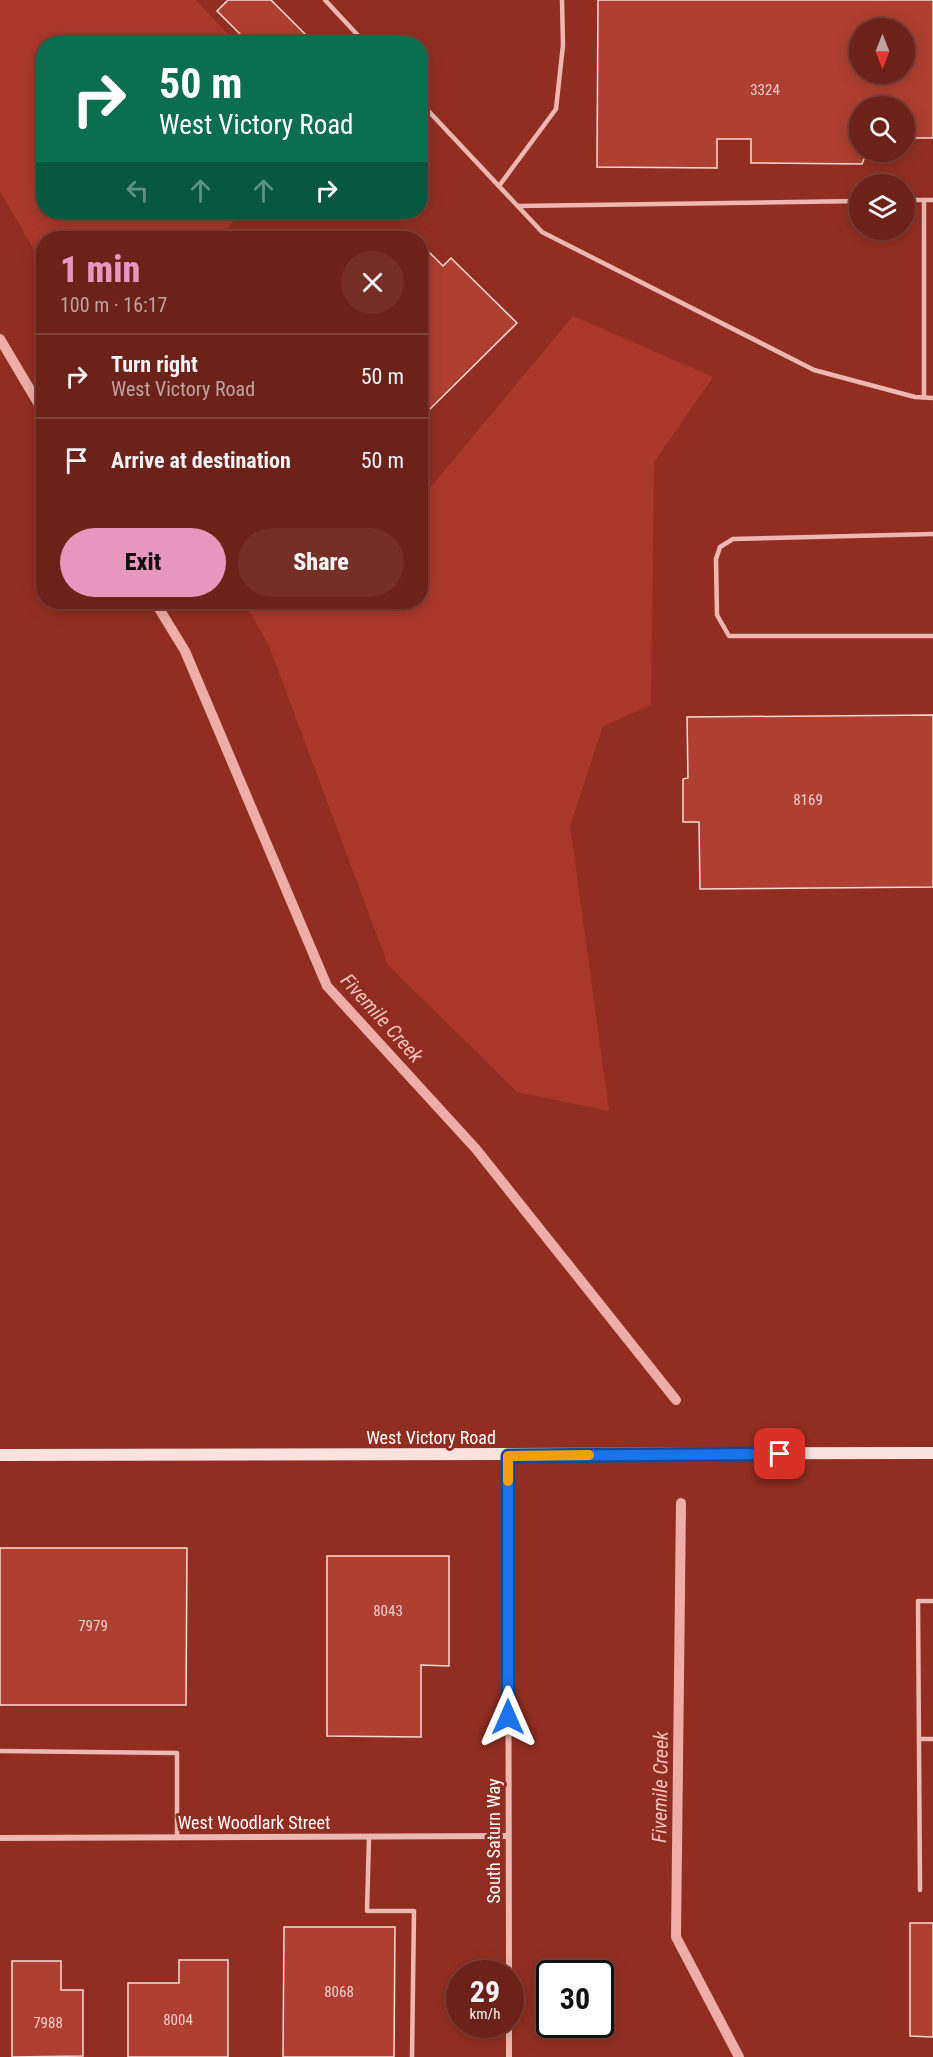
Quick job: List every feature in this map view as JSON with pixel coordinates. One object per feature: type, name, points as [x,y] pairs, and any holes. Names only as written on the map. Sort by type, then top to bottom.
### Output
[{"type":"main road","name":"West Victory Road","points":[[0,1455],[508,1456],[933,1453]]},
{"type":"street","name":"South Saturn Way","points":[[508,1456],[509,1960]]},
{"type":"street","name":"West Woodlark Street","points":[[0,1838],[508,1836]]},
{"type":"street","points":[[509,2038],[509,2057]]},
{"type":"lane","points":[[325,0],[359,36]]},
{"type":"lane","points":[[499,186],[556,109],[563,45],[562,0]]},
{"type":"lane","points":[[428,111],[542,232],[814,370],[933,398]]},
{"type":"lane","points":[[915,200],[933,200]]},
{"type":"lane","points":[[924,200],[924,397]]},
{"type":"lane","points":[[518,206],[849,201]]},
{"type":"lane","points":[[933,534],[733,539],[720,547],[716,558],[717,615],[729,636],[933,636]]},
{"type":"lane","points":[[920,1890],[918,1601],[933,1601]]},
{"type":"lane","points":[[919,1739],[933,1739]]},
{"type":"lane","points":[[0,1752],[177,1753],[177,1838]]},
{"type":"lane","points":[[369,1837],[367,1911],[414,1911],[412,2057]]},
{"type":"shaded area","points":[[0,0],[196,0],[229,36],[36,36],[36,219],[236,219],[224,231],[36,231],[36,253],[0,191]]},
{"type":"shaded area","points":[[573,316],[713,377],[654,462],[651,705],[603,726],[570,826],[609,1111],[517,1092],[388,965],[268,643],[247,609],[428,609],[428,490]]},
{"type":"building","points":[[228,0],[271,0],[307,36],[242,36],[217,11]]},
{"type":"building","points":[[598,0],[933,0],[933,138],[915,138],[915,96],[849,96],[849,162],[863,162],[862,164],[751,163],[751,139],[717,139],[717,168],[597,167]]},
{"type":"building","points":[[428,251],[443,266],[451,258],[517,323],[428,411]]},
{"type":"building","points":[[933,715],[933,887],[700,889],[699,822],[683,822],[683,779],[688,778],[687,717]]},
{"type":"building","points":[[0,1548],[187,1548],[186,1705],[0,1705]]},
{"type":"building","points":[[327,1556],[449,1556],[449,1666],[421,1665],[421,1737],[327,1736]]},
{"type":"building","points":[[910,1923],[933,1923],[933,2037],[910,2036]]},
{"type":"building","points":[[284,1927],[395,1927],[394,2057],[283,2057]]},
{"type":"building","points":[[179,1960],[228,1960],[228,2057],[128,2057],[128,1983],[179,1983]]},
{"type":"building","points":[[12,1961],[61,1961],[61,1990],[83,1990],[83,2056],[12,2057]]},
{"type":"waterway","name":"Fivemile Creek","points":[[0,339],[36,400]]},
{"type":"waterway","name":"Fivemile Creek","points":[[159,609],[185,651],[327,986],[476,1149],[676,1400]]},
{"type":"waterway","name":"Fivemile Creek","points":[[681,1503],[676,1937],[739,2057]]},
{"type":"slow traffic","points":[[508,1481],[508,1456],[589,1455]]},
{"type":"route","points":[[508,1717],[508,1456],[780,1454]]}]
